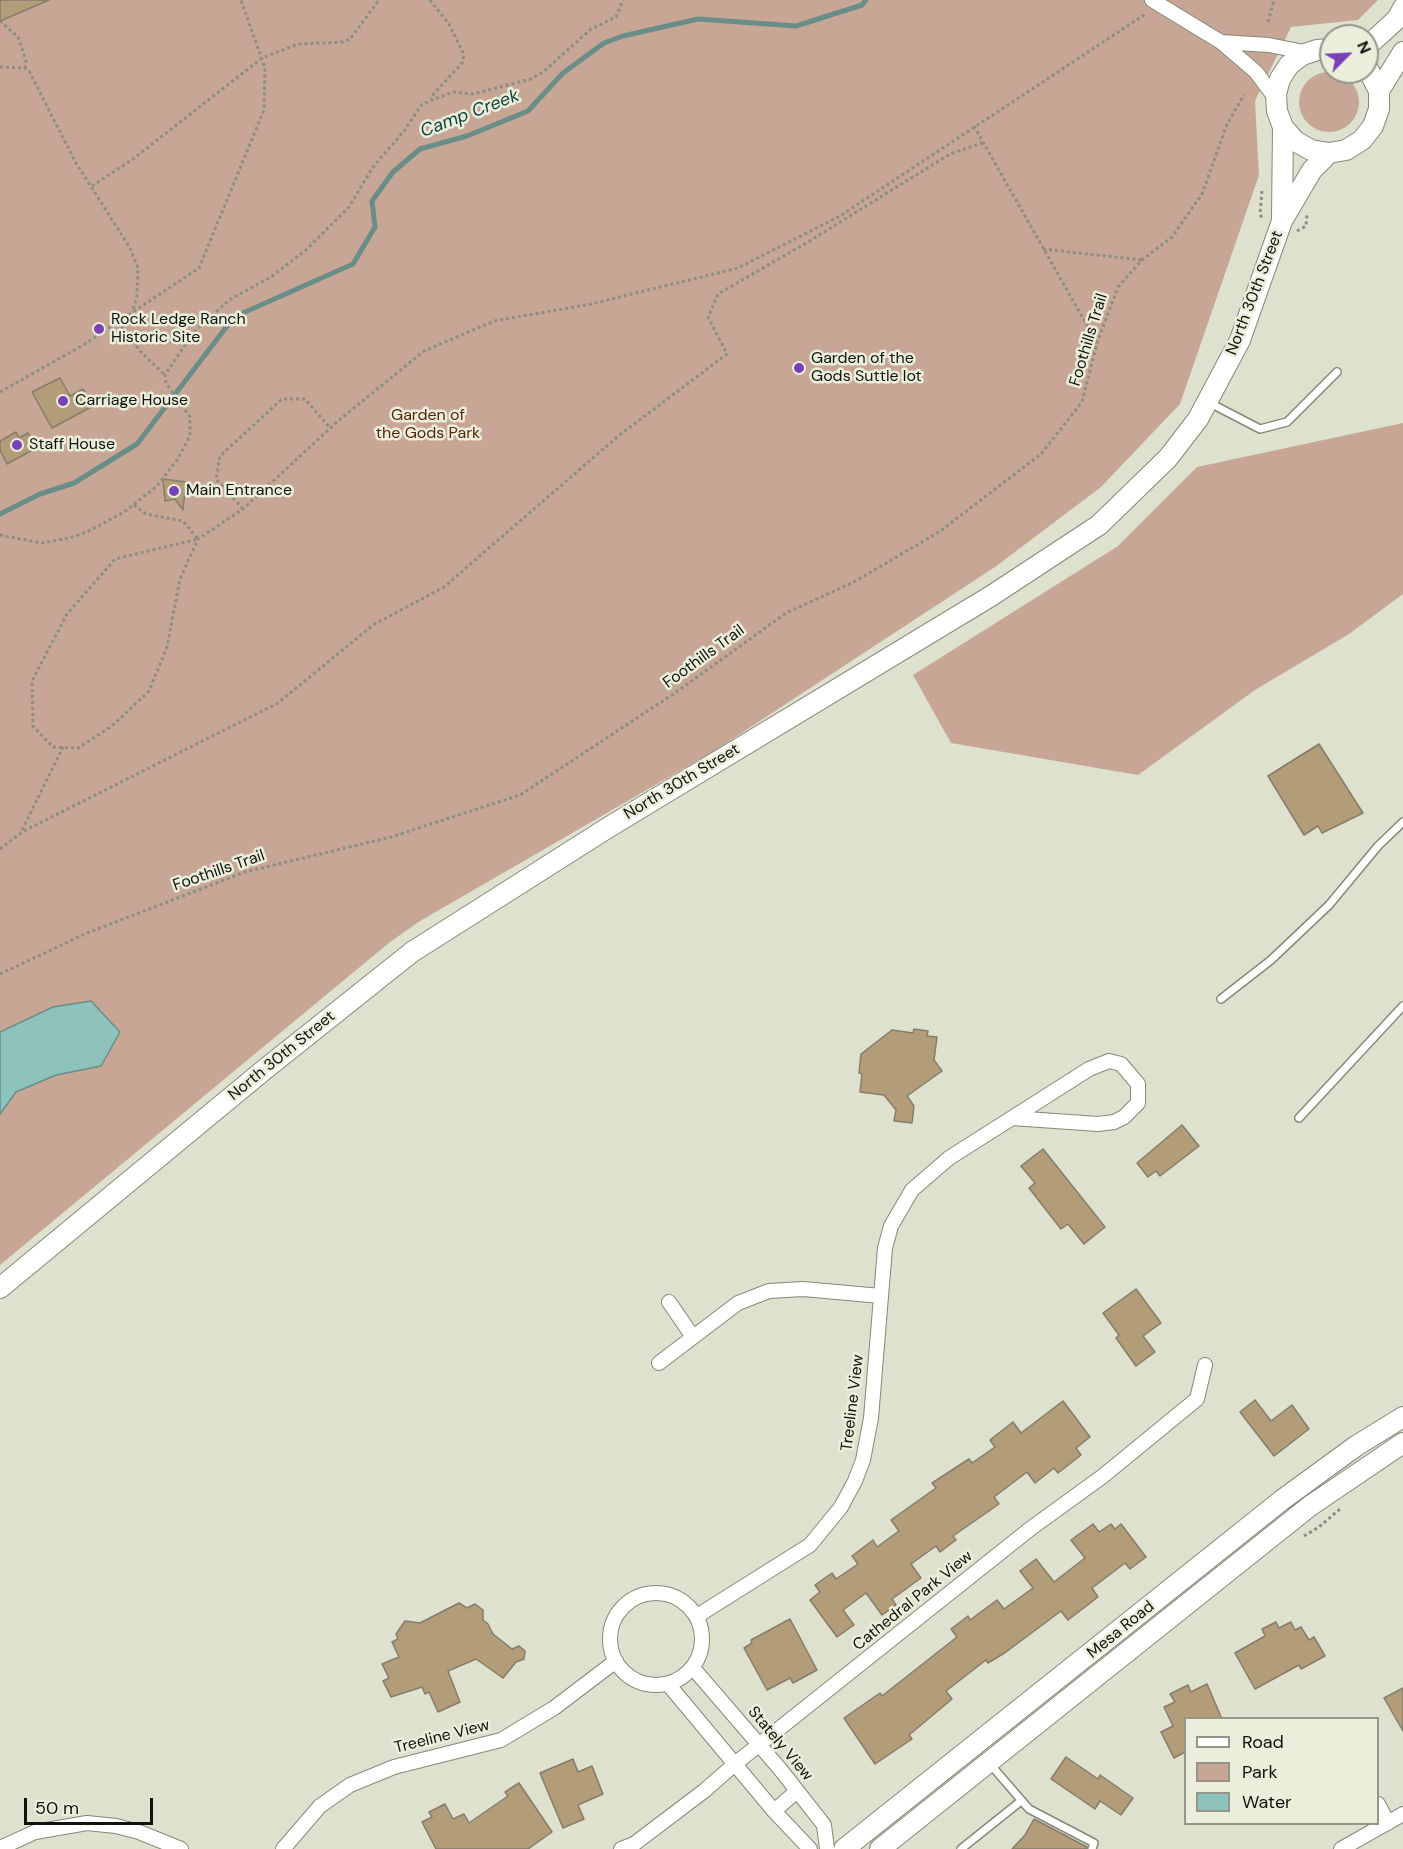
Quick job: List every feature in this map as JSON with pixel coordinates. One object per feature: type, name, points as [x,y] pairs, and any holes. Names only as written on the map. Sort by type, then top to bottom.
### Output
[{"type":"main road","points":[[1379,36],[1397,19],[1403,8]]},
{"type":"main road","points":[[1276,99],[1280,79],[1289,65],[1309,53],[1319,51]]},
{"type":"main road","name":"North 30th Street","points":[[0,1288],[264,1070],[412,952],[599,833],[1070,546],[1099,525],[1168,459],[1187,436],[1208,402],[1240,340],[1282,221],[1312,170],[1329,153],[1346,150],[1362,140],[1373,126],[1379,109],[1379,91],[1403,52]]},
{"type":"main road","points":[[1376,84],[1379,91]]},
{"type":"main road","name":"North 30th Street","points":[[1276,99],[1276,111],[1283,128],[1282,221]]},
{"type":"main road","points":[[1283,128],[1295,141],[1311,150],[1329,153]]},
{"type":"main road","name":"Mesa Road","points":[[844,1849],[1282,1500],[1356,1446],[1403,1417]]},
{"type":"main road","name":"Mesa Road","points":[[880,1849],[1310,1506],[1403,1443]]},
{"type":"street","points":[[1155,3],[1221,42],[1256,72],[1276,99]]},
{"type":"street","points":[[1221,42],[1269,45],[1309,53]]},
{"type":"street","name":"Treeline View","points":[[697,1616],[810,1545],[841,1507],[863,1460],[871,1418],[885,1248],[891,1226],[912,1190],[950,1158],[1012,1118],[1089,1069],[1109,1061],[1121,1064],[1138,1084],[1138,1103],[1124,1117],[1114,1122],[1098,1124],[1012,1118]]},
{"type":"street","points":[[659,1363],[738,1303],[769,1291],[803,1289],[881,1296]]},
{"type":"street","points":[[669,1302],[693,1337]]},
{"type":"street","name":"Cathedral Park View","points":[[621,1849],[634,1844],[678,1811],[1030,1529],[1103,1476],[1197,1399],[1205,1365]]},
{"type":"street","points":[[648,1593],[668,1594],[683,1602],[697,1616],[702,1640],[700,1652],[693,1668],[678,1681],[668,1684],[643,1684],[628,1677],[610,1650],[609,1637],[615,1617],[624,1605],[635,1597],[648,1593]]},
{"type":"street","name":"Treeline View","points":[[283,1849],[320,1806],[350,1785],[394,1767],[501,1740],[554,1708],[616,1661]]},
{"type":"street","name":"Stately View","points":[[693,1668],[824,1825],[827,1849]]},
{"type":"street","points":[[668,1684],[774,1811],[810,1849]]},
{"type":"street","points":[[774,1811],[797,1791]]},
{"type":"street","points":[[1379,1807],[1388,1823]]},
{"type":"street","points":[[1341,1849],[1403,1814]]},
{"type":"street","points":[[0,1848],[35,1832],[87,1824],[116,1826],[139,1832],[181,1849]]},
{"type":"lane","points":[[1208,402],[1260,429],[1287,422],[1337,372]]},
{"type":"lane","points":[[1221,999],[1271,960],[1329,905],[1378,846],[1403,822]]},
{"type":"lane","points":[[1299,1118],[1403,1006]]},
{"type":"lane","points":[[988,1762],[1029,1809],[1094,1843],[1092,1849]]},
{"type":"lane","points":[[961,1849],[1021,1801]]},
{"type":"path","points":[[0,392],[25,380],[200,268],[264,110],[265,68],[241,0]]},
{"type":"path","points":[[92,186],[133,159],[262,58],[298,44],[343,42],[356,33],[379,0]]},
{"type":"path","points":[[429,100],[462,63],[464,55],[449,24],[430,0]]},
{"type":"path","points":[[165,375],[193,333],[221,307],[245,290],[271,277],[301,254],[350,207],[373,167],[405,131],[422,104],[453,92],[473,94],[531,79],[543,72],[591,30],[616,17],[622,0]]},
{"type":"path","points":[[1268,22],[1275,1]]},
{"type":"path","points":[[198,539],[180,579],[167,647],[149,691],[112,726],[78,748],[53,747],[33,726],[32,681],[67,614],[115,559],[198,539],[243,509],[330,428],[424,351],[494,321],[591,304],[738,268],[840,216],[1155,3]]},
{"type":"path","points":[[0,21],[18,37],[26,62],[24,68]]},
{"type":"path","points":[[0,67],[24,68],[33,77],[76,163],[130,248],[138,268],[137,296],[132,313]]},
{"type":"path","name":"Foothills Trail","points":[[0,974],[87,933],[245,872],[392,837],[520,795],[672,695],[786,613],[854,582],[939,532],[1041,454],[1082,402],[1096,343],[1118,287],[1142,260],[1172,237],[1203,194],[1227,124],[1244,95]]},
{"type":"path","points":[[974,126],[1096,343]]},
{"type":"path","points":[[0,849],[21,832],[278,703],[373,625],[444,587],[617,437],[728,354],[708,317],[718,294],[808,242],[950,153],[982,143]]},
{"type":"path","points":[[1043,249],[1142,260]]},
{"type":"path","points":[[0,535],[22,541],[52,543],[87,532],[134,505],[156,486],[185,447],[191,429],[190,417],[185,407],[166,383],[165,375],[140,351],[118,322]]},
{"type":"path","points":[[243,509],[216,479],[220,456],[282,399],[305,399],[330,428]]},
{"type":"path","points":[[134,505],[146,514],[183,521],[198,539]]},
{"type":"path","points":[[21,832],[63,747]]},
{"type":"green space","name":"Garden of the Gods Park","points":[[0,0],[1378,0],[1358,20],[1291,27],[1255,101],[1259,175],[1180,404],[1101,487],[995,567],[714,751],[420,921],[390,942],[0,1265]]},
{"type":"green space","points":[[1319,75],[1319,84],[1352,84],[1358,96],[1358,108],[1350,123],[1329,132],[1308,123],[1299,102],[1304,86]]},
{"type":"green space","points":[[1403,423],[1403,594],[1349,634],[1255,690],[1138,775],[951,743],[913,675],[1118,546],[1197,467]]},
{"type":"water","points":[[91,1001],[120,1032],[101,1066],[56,1075],[16,1092],[0,1114],[0,1032],[53,1007]]},
{"type":"building","points":[[0,0],[49,0],[0,21]]},
{"type":"building","name":"Carriage House","points":[[60,378],[70,396],[83,389],[93,406],[52,428],[32,392]]},
{"type":"building","name":"Staff House","points":[[16,432],[19,438],[28,433],[36,448],[7,464],[0,450],[0,441]]},
{"type":"building","name":"Main Entrance","points":[[163,479],[186,482],[183,510],[175,499],[165,501]]},
{"type":"building","points":[[1319,744],[1363,813],[1322,833],[1318,826],[1304,835],[1268,776]]},
{"type":"building","points":[[914,1029],[928,1031],[927,1036],[937,1037],[934,1060],[942,1071],[907,1096],[914,1106],[912,1123],[894,1121],[896,1110],[884,1095],[860,1092],[861,1054],[892,1030],[913,1033]]},
{"type":"building","points":[[1182,1125],[1199,1146],[1160,1176],[1156,1171],[1148,1177],[1137,1163]]},
{"type":"building","points":[[1043,1149],[1105,1227],[1084,1244],[1068,1224],[1061,1229],[1029,1188],[1035,1183],[1021,1166]]},
{"type":"building","points":[[1136,1289],[1161,1323],[1143,1336],[1155,1352],[1136,1366],[1116,1338],[1119,1335],[1103,1313]]},
{"type":"building","points":[[1255,1400],[1271,1421],[1292,1405],[1309,1429],[1274,1456],[1240,1412]]},
{"type":"building","points":[[1063,1401],[1090,1437],[1076,1448],[1081,1455],[1058,1473],[1054,1468],[1035,1483],[1027,1472],[994,1497],[999,1504],[953,1536],[956,1540],[940,1552],[936,1546],[911,1564],[921,1578],[892,1599],[896,1605],[882,1615],[866,1593],[843,1610],[854,1625],[837,1637],[810,1600],[820,1592],[815,1585],[832,1573],[836,1579],[858,1564],[852,1556],[873,1540],[877,1547],[899,1531],[891,1520],[936,1488],[932,1483],[969,1459],[972,1463],[995,1447],[990,1440],[1013,1422],[1021,1433]]},
{"type":"building","points":[[1093,1524],[1099,1532],[1111,1524],[1115,1529],[1121,1524],[1146,1557],[1130,1569],[1125,1563],[1092,1588],[1098,1597],[1068,1620],[1061,1611],[1006,1652],[988,1663],[986,1660],[946,1691],[952,1699],[909,1735],[912,1739],[875,1764],[844,1718],[880,1693],[882,1696],[957,1637],[951,1629],[968,1616],[970,1620],[997,1600],[1004,1609],[1033,1588],[1020,1571],[1036,1559],[1054,1582],[1085,1558],[1071,1540]]},
{"type":"building","points":[[459,1603],[467,1608],[475,1604],[483,1610],[483,1620],[493,1634],[512,1649],[519,1646],[525,1651],[524,1659],[516,1662],[503,1678],[476,1659],[448,1671],[460,1702],[438,1712],[429,1692],[425,1694],[422,1687],[391,1697],[383,1681],[389,1678],[382,1664],[399,1657],[392,1642],[398,1639],[396,1634],[405,1621],[420,1623]]},
{"type":"building","points":[[790,1619],[817,1670],[793,1683],[790,1678],[767,1690],[744,1648],[752,1643],[751,1640]]},
{"type":"building","points":[[1276,1622],[1279,1628],[1291,1622],[1295,1630],[1301,1627],[1309,1640],[1314,1637],[1325,1656],[1301,1669],[1299,1665],[1255,1689],[1235,1653],[1265,1636],[1262,1629]]},
{"type":"building","points":[[1207,1684],[1221,1717],[1184,1717],[1184,1753],[1174,1758],[1161,1732],[1173,1726],[1164,1707],[1175,1702],[1170,1694],[1188,1685],[1191,1692]]},
{"type":"building","points":[[1403,1688],[1403,1731],[1384,1698]]},
{"type":"building","points":[[1066,1757],[1098,1779],[1100,1775],[1133,1798],[1121,1815],[1100,1801],[1095,1809],[1051,1779]]},
{"type":"building","points":[[573,1759],[578,1772],[592,1766],[603,1794],[578,1805],[584,1819],[563,1828],[540,1773]]},
{"type":"building","points":[[519,1783],[552,1832],[528,1849],[436,1849],[422,1822],[432,1817],[429,1812],[445,1804],[453,1819],[464,1814],[469,1823],[508,1796],[505,1792]]},
{"type":"building","points":[[1034,1819],[1087,1847],[1086,1849],[1012,1849],[1025,1835]]},
{"type":"waterway","name":"Camp Creek","points":[[0,514],[40,494],[74,483],[137,444],[234,317],[353,264],[375,227],[372,201],[393,172],[420,149],[467,136],[528,111],[563,73],[604,43],[623,36],[698,19],[796,26],[862,5],[866,0]]},
{"type":"place","name":"Rock Ledge Ranch Historic Site","points":[[99,329]]},
{"type":"place","name":"Garden of the Gods Suttle lot","points":[[799,368]]},
{"type":"place","name":"Carriage House","points":[[63,401]]},
{"type":"place","name":"Staff House","points":[[17,445]]},
{"type":"place","name":"Main Entrance","points":[[174,491]]}]
